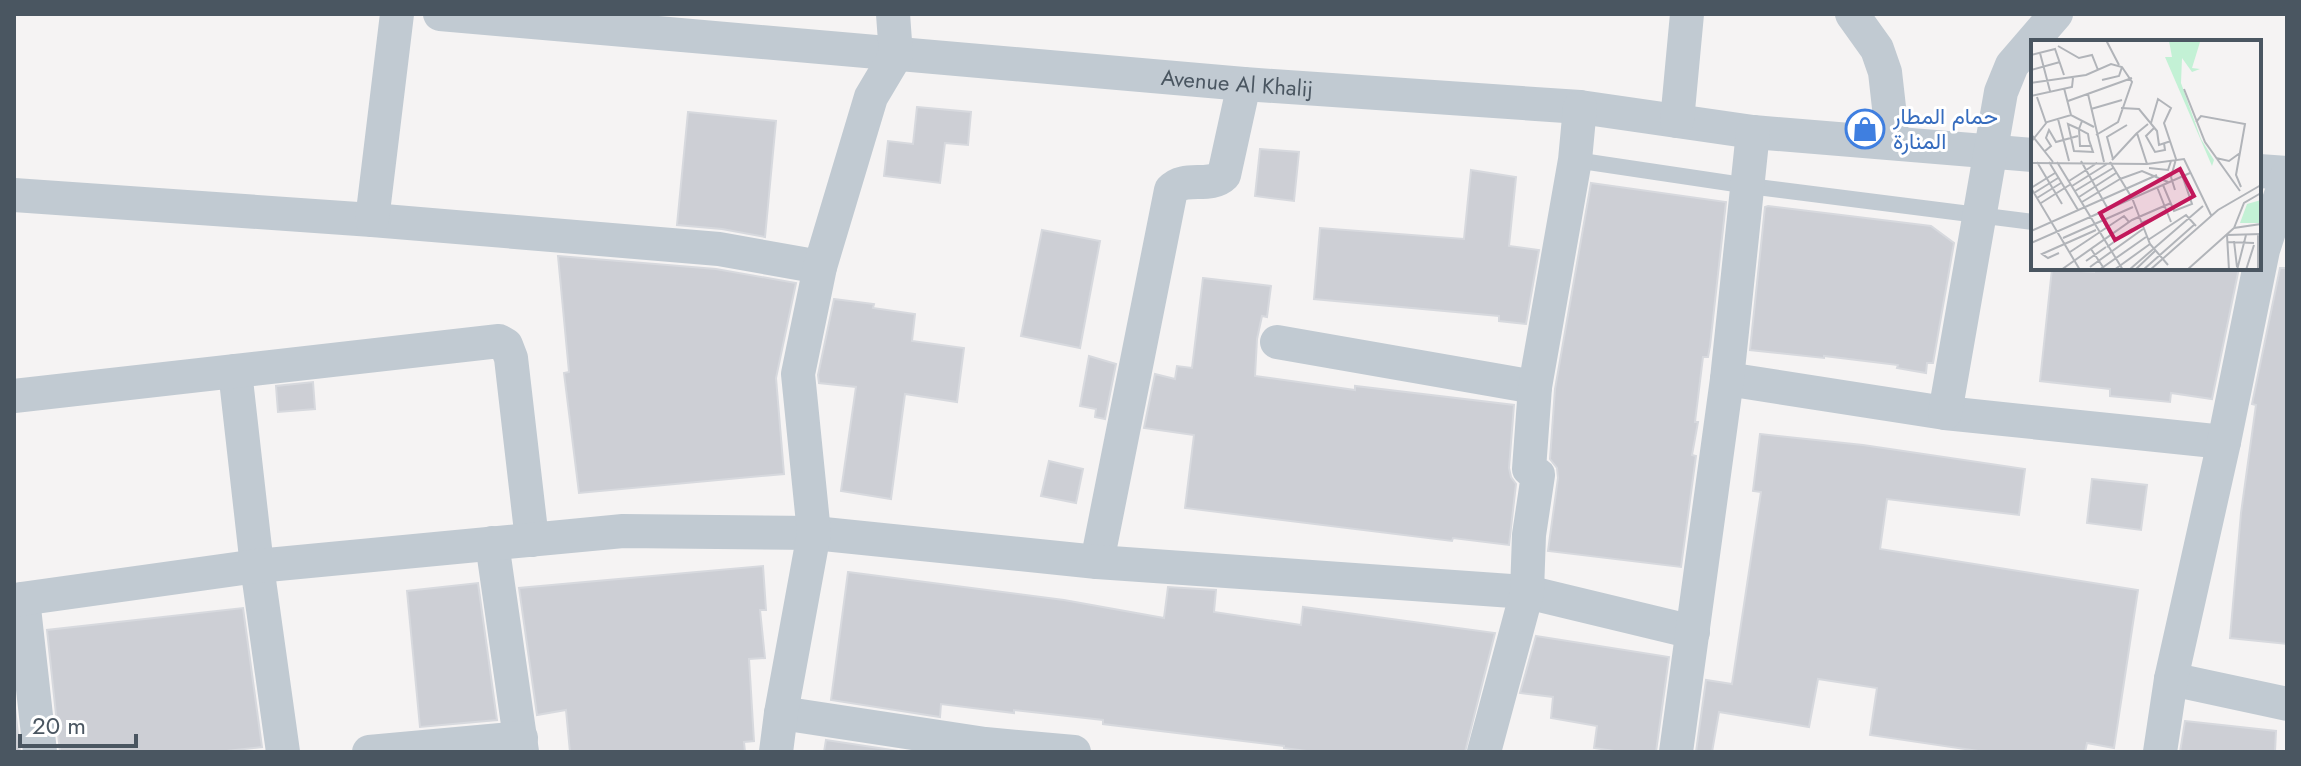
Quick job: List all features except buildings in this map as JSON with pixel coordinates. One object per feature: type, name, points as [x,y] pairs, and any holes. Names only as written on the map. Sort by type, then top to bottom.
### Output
[{"type":"street","points":[[372,220],[397,14]]},
{"type":"street","name":"Avenue Al Khalij","points":[[440,14],[621,22],[896,55],[1244,84],[1580,107],[1753,132],[2031,155]]},
{"type":"street","points":[[776,752],[814,533],[798,374],[820,267],[871,97],[896,55],[893,14]]},
{"type":"street","points":[[1677,121],[1687,14]]},
{"type":"street","points":[[1852,14],[1877,49],[1885,72],[1893,143]]},
{"type":"street","points":[[2034,40],[2056,14]]},
{"type":"street","points":[[1945,413],[2001,92],[2012,65],[2031,43]]},
{"type":"street","points":[[1097,562],[1171,190],[1177,184],[1217,181],[1224,175],[1244,84]]},
{"type":"street","points":[[1484,752],[1527,592],[1529,535],[1538,475],[1529,469],[1535,387],[1575,160],[1580,107]]},
{"type":"street","points":[[1676,752],[1727,379],[1753,132]]},
{"type":"street","points":[[2160,752],[2171,679],[2266,250],[2287,175],[2261,171]]},
{"type":"street","points":[[14,195],[372,220],[719,249],[820,267]]},
{"type":"street","points":[[14,396],[499,341],[506,345],[511,358],[532,540]]},
{"type":"street","points":[[1277,342],[1535,387]]},
{"type":"street","points":[[235,371],[257,566],[283,752]]},
{"type":"street","points":[[1727,379],[1945,413],[2224,442]]},
{"type":"street","points":[[40,752],[18,600],[257,566],[623,531],[814,533],[1097,562],[1527,592],[1693,632]]},
{"type":"street","points":[[369,752],[522,745],[492,543]]},
{"type":"street","points":[[2171,679],[2287,704]]},
{"type":"street","points":[[781,713],[985,748],[1074,752]]},
{"type":"lane","points":[[1575,160],[1749,186],[2031,222]]},
{"type":"place","name":"حمام المطار المنارة","points":[[1865,129]]}]
